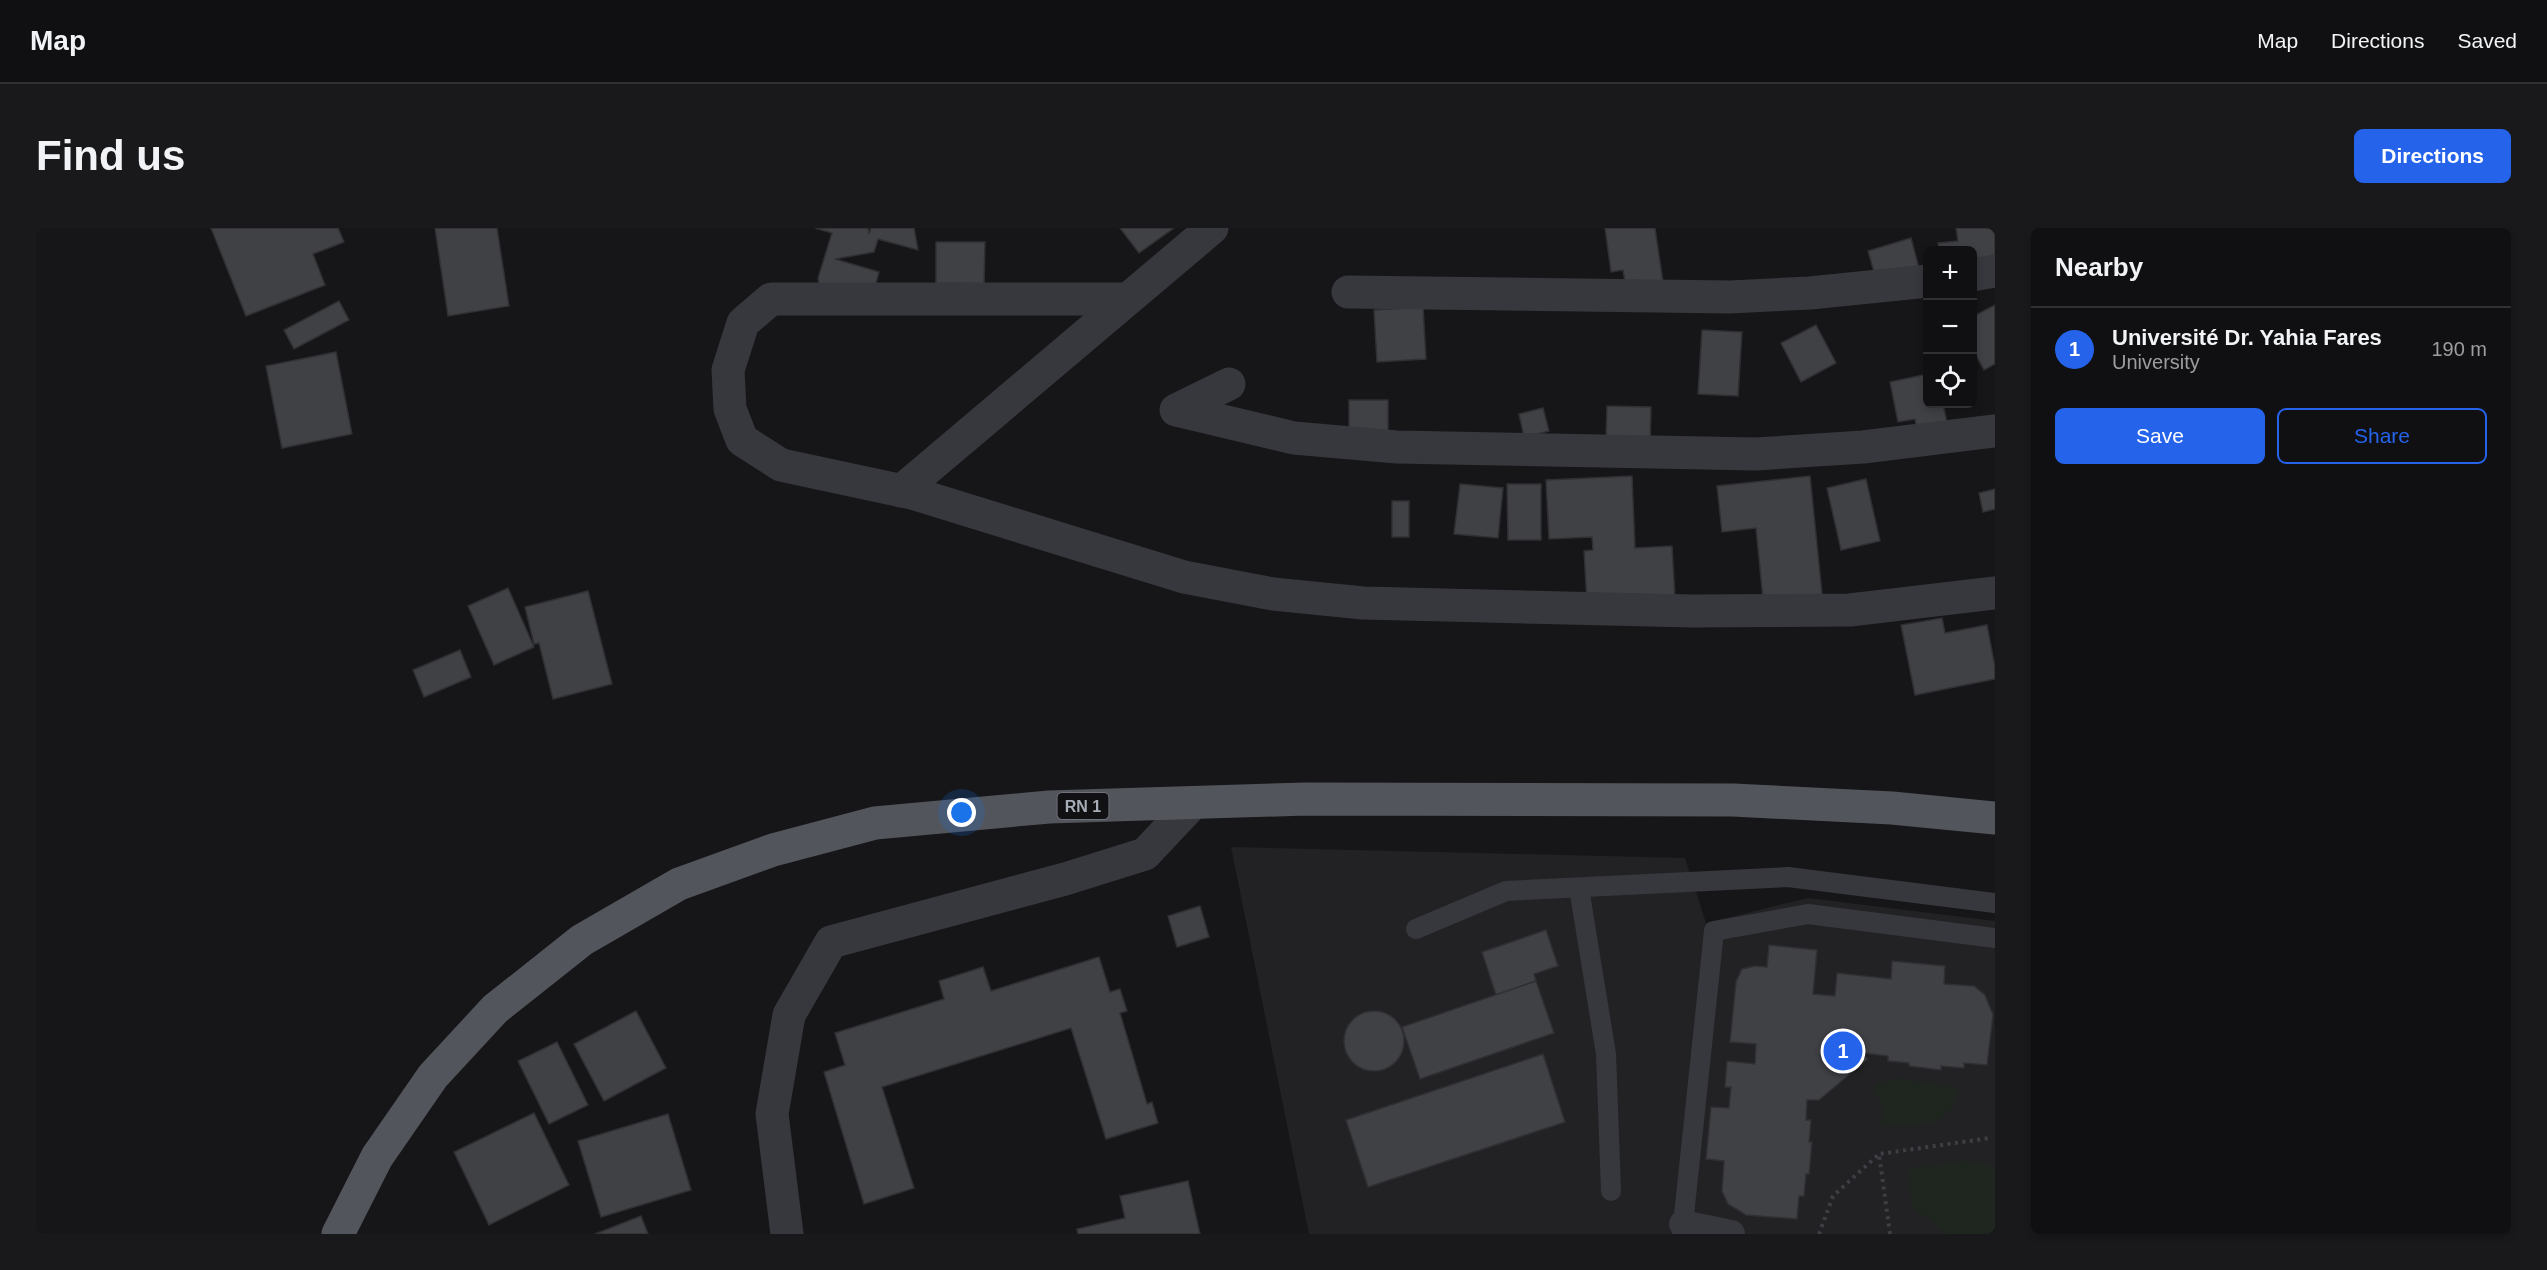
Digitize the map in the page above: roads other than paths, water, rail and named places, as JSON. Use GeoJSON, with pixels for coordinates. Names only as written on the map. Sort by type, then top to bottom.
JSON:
{"type":"FeatureCollection","features":[{"type":"Feature","properties":{"kind":"main road","name":"RN 1"},"geometry":{"type":"LineString","coordinates":[[338,1234],[377,1157],[432,1076],[495,1009],[582,940],[679,884],[773,850],[875,823],[1049,807],[1306,799],[1733,800],[1892,808],[1995,818]]}},
{"type":"Feature","properties":{"kind":"street"},"geometry":{"type":"LineString","coordinates":[[901,491],[1212,228]]}},
{"type":"Feature","properties":{"kind":"street"},"geometry":{"type":"LineString","coordinates":[[1977,274],[1995,271]]}},
{"type":"Feature","properties":{"kind":"street"},"geometry":{"type":"LineString","coordinates":[[1348,292],[1730,297],[1923,282]]}},
{"type":"Feature","properties":{"kind":"street"},"geometry":{"type":"LineString","coordinates":[[1127,299],[771,299],[744,323],[728,370],[730,409],[742,440],[781,465],[901,491],[1184,577],[1273,594],[1363,603],[1680,610],[1850,610],[1995,593]]}},
{"type":"Feature","properties":{"kind":"street"},"geometry":{"type":"LineString","coordinates":[[1229,384],[1176,410],[1294,438],[1397,447],[1756,454],[1863,447],[1995,431]]}},
{"type":"Feature","properties":{"kind":"street"},"geometry":{"type":"LineString","coordinates":[[787,1234],[772,1114],[789,1015],[831,942],[1065,879],[1145,854],[1193,803]]}},
{"type":"Feature","properties":{"kind":"street"},"geometry":{"type":"LineString","coordinates":[[1682,1229],[1731,1234]]}},
{"type":"Feature","properties":{"kind":"lane"},"geometry":{"type":"LineString","coordinates":[[1416,929],[1506,891],[1788,877],[1995,903]]}},
{"type":"Feature","properties":{"kind":"lane"},"geometry":{"type":"LineString","coordinates":[[1579,888],[1606,1054],[1611,1191]]}},
{"type":"Feature","properties":{"kind":"lane"},"geometry":{"type":"LineString","coordinates":[[1682,1229],[1714,931],[1808,914],[1995,938]]}},
{"type":"Feature","properties":{"kind":"place","name":"Université Dr. Yahia Fares"},"geometry":{"type":"Point","coordinates":[1843,1051]}}]}
